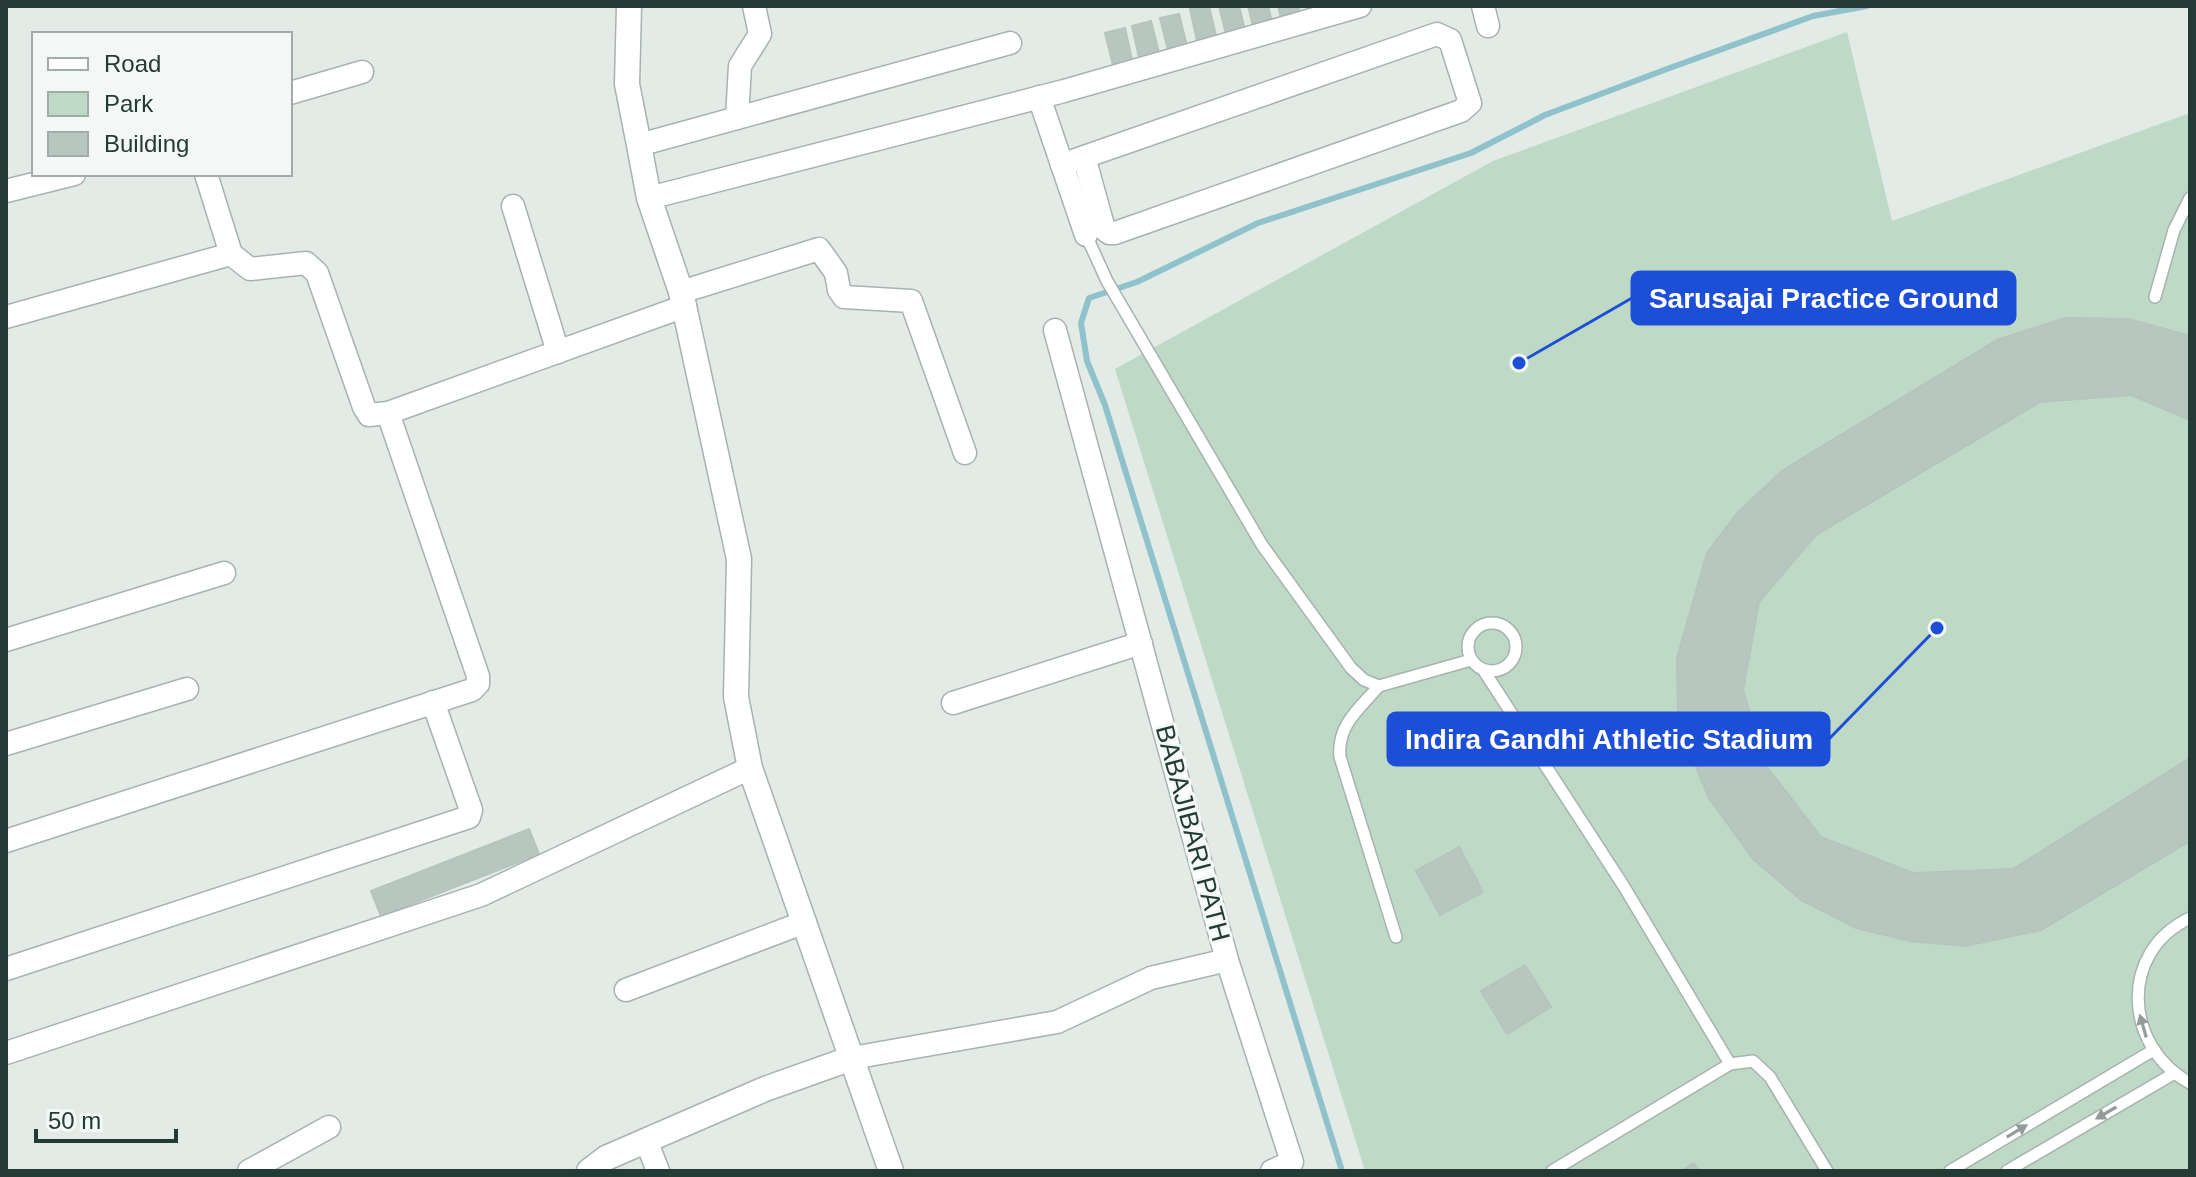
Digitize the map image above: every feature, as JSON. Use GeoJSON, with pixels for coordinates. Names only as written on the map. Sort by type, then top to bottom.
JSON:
{"type":"FeatureCollection","features":[{"type":"Feature","properties":{"kind":"street"},"geometry":{"type":"LineString","coordinates":[[629,6],[627,84],[649,198],[683,299],[739,559],[736,697],[750,768],[891,1171]]}},
{"type":"Feature","properties":{"kind":"street"},"geometry":{"type":"LineString","coordinates":[[737,118],[740,66],[760,34],[754,6]]}},
{"type":"Feature","properties":{"kind":"street"},"geometry":{"type":"LineString","coordinates":[[649,198],[1039,97],[1360,6]]}},
{"type":"Feature","properties":{"kind":"street"},"geometry":{"type":"LineString","coordinates":[[1039,97],[1104,229],[1115,233],[1461,111],[1470,103],[1450,40],[1446,35],[1437,34],[1073,161]]}},
{"type":"Feature","properties":{"kind":"street"},"geometry":{"type":"LineString","coordinates":[[639,145],[1010,43]]}},
{"type":"Feature","properties":{"kind":"street"},"geometry":{"type":"LineString","coordinates":[[292,92],[362,72]]}},
{"type":"Feature","properties":{"kind":"street"},"geometry":{"type":"LineString","coordinates":[[1073,161],[1086,235]]}},
{"type":"Feature","properties":{"kind":"street"},"geometry":{"type":"LineString","coordinates":[[6,191],[66,176]]}},
{"type":"Feature","properties":{"kind":"street"},"geometry":{"type":"LineString","coordinates":[[207,176],[231,254],[250,269],[306,263],[317,273],[369,415],[377,417],[558,352],[683,299],[819,249],[836,273],[839,290],[844,297],[911,301],[965,453]]}},
{"type":"Feature","properties":{"kind":"street"},"geometry":{"type":"LineString","coordinates":[[513,206],[558,352]]}},
{"type":"Feature","properties":{"kind":"street"},"geometry":{"type":"LineString","coordinates":[[6,317],[231,254]]}},
{"type":"Feature","properties":{"kind":"street","name":"BABAJIBARI PATH"},"geometry":{"type":"LineString","coordinates":[[852,1058],[1057,1022],[1151,978],[1227,960],[1055,330]]}},
{"type":"Feature","properties":{"kind":"street"},"geometry":{"type":"LineString","coordinates":[[6,841],[472,690],[478,684],[478,676],[388,413]]}},
{"type":"Feature","properties":{"kind":"street"},"geometry":{"type":"LineString","coordinates":[[6,640],[224,573]]}},
{"type":"Feature","properties":{"kind":"street"},"geometry":{"type":"LineString","coordinates":[[953,703],[1141,643]]}},
{"type":"Feature","properties":{"kind":"street"},"geometry":{"type":"LineString","coordinates":[[6,744],[187,689]]}},
{"type":"Feature","properties":{"kind":"street"},"geometry":{"type":"LineString","coordinates":[[6,969],[469,817],[471,810],[433,702]]}},
{"type":"Feature","properties":{"kind":"street"},"geometry":{"type":"LineString","coordinates":[[6,1053],[481,895],[750,768]]}},
{"type":"Feature","properties":{"kind":"street"},"geometry":{"type":"LineString","coordinates":[[626,990],[805,922]]}},
{"type":"Feature","properties":{"kind":"street"},"geometry":{"type":"LineString","coordinates":[[1227,960],[1287,1168]]}},
{"type":"Feature","properties":{"kind":"street"},"geometry":{"type":"LineString","coordinates":[[589,1171],[606,1158],[646,1140],[765,1089],[852,1058]]}},
{"type":"Feature","properties":{"kind":"street"},"geometry":{"type":"LineString","coordinates":[[249,1171],[329,1127]]}},
{"type":"Feature","properties":{"kind":"street"},"geometry":{"type":"LineString","coordinates":[[646,1140],[658,1171]]}},
{"type":"Feature","properties":{"kind":"lane"},"geometry":{"type":"LineString","coordinates":[[2155,297],[2174,230],[2190,198]]}},
{"type":"Feature","properties":{"kind":"lane"},"geometry":{"type":"LineString","coordinates":[[1086,235],[1107,281],[1262,545],[1351,668],[1364,680],[1379,686]]}},
{"type":"Feature","properties":{"kind":"lane"},"geometry":{"type":"LineString","coordinates":[[1484,671],[1500,671],[1513,661],[1517,645],[1510,630],[1496,623],[1474,630],[1467,645],[1471,660],[1484,671],[1623,885],[1730,1064]]}},
{"type":"Feature","properties":{"kind":"lane"},"geometry":{"type":"LineString","coordinates":[[1396,937],[1340,757],[1338,739],[1344,724],[1379,686],[1471,660]]}},
{"type":"Feature","properties":{"kind":"lane"},"geometry":{"type":"LineString","coordinates":[[2190,918],[2178,923],[2157,943],[2143,968],[2137,996],[2140,1025],[2152,1051],[2173,1074],[2190,1083]]}},
{"type":"Feature","properties":{"kind":"lane"},"geometry":{"type":"LineString","coordinates":[[1950,1171],[2152,1051]]}},
{"type":"Feature","properties":{"kind":"lane"},"geometry":{"type":"LineString","coordinates":[[1552,1171],[1730,1064],[1753,1061],[1770,1077],[1827,1171]]}},
{"type":"Feature","properties":{"kind":"lane"},"geometry":{"type":"LineString","coordinates":[[2007,1171],[2173,1074]]}},
{"type":"Feature","properties":{"kind":"green space"},"geometry":{"type":"Polygon","coordinates":[[[1847,32],[1892,221],[2190,113],[2190,1171],[1365,1171],[1115,369],[1493,161],[1847,32]]]}},
{"type":"Feature","properties":{"kind":"building"},"geometry":{"type":"Polygon","coordinates":[[[1209,6],[1217,40],[1198,45],[1190,9],[1209,6]]]}},
{"type":"Feature","properties":{"kind":"building"},"geometry":{"type":"Polygon","coordinates":[[[1219,6],[1239,6],[1246,34],[1227,38],[1219,6]]]}},
{"type":"Feature","properties":{"kind":"building"},"geometry":{"type":"Polygon","coordinates":[[[1248,6],[1268,6],[1273,25],[1254,30],[1248,6]]]}},
{"type":"Feature","properties":{"kind":"building"},"geometry":{"type":"Polygon","coordinates":[[[1278,6],[1298,6],[1301,17],[1282,22],[1278,6]]]}},
{"type":"Feature","properties":{"kind":"building"},"geometry":{"type":"Polygon","coordinates":[[[1179,14],[1188,50],[1169,54],[1160,18],[1179,14]]]}},
{"type":"Feature","properties":{"kind":"building"},"geometry":{"type":"Polygon","coordinates":[[[1151,21],[1160,57],[1140,62],[1132,26],[1151,21]]]}},
{"type":"Feature","properties":{"kind":"building"},"geometry":{"type":"Polygon","coordinates":[[[1125,28],[1133,64],[1114,69],[1105,33],[1125,28]]]}},
{"type":"Feature","properties":{"kind":"building"},"geometry":{"type":"Polygon","coordinates":[[[2065,318],[2129,319],[2190,336],[2190,420],[2131,395],[2040,402],[1816,535],[1759,602],[1743,690],[1767,767],[1821,837],[1913,873],[2013,869],[2190,758],[2190,841],[2041,930],[1965,946],[1910,941],[1856,928],[1801,900],[1753,859],[1709,798],[1678,724],[1677,658],[1707,553],[1738,512],[1783,470],[1997,340],[2065,318]]]}},
{"type":"Feature","properties":{"kind":"building"},"geometry":{"type":"Polygon","coordinates":[[[529,829],[539,854],[381,916],[371,891],[529,829]]]}},
{"type":"Feature","properties":{"kind":"building"},"geometry":{"type":"Polygon","coordinates":[[[1459,847],[1483,892],[1440,915],[1416,871],[1459,847]]]}},
{"type":"Feature","properties":{"kind":"building"},"geometry":{"type":"Polygon","coordinates":[[[1525,965],[1551,1007],[1507,1034],[1481,991],[1525,965]]]}},
{"type":"Feature","properties":{"kind":"building"},"geometry":{"type":"Polygon","coordinates":[[[1694,1163],[1699,1171],[1681,1171],[1694,1163]]]}},
{"type":"Feature","properties":{"kind":"waterway"},"geometry":{"type":"LineString","coordinates":[[1342,1171],[1105,405],[1087,361],[1081,323],[1089,298],[1137,282],[1258,223],[1471,153],[1545,115],[1667,69],[1813,16],[1867,6]]}},
{"type":"Feature","properties":{"kind":"place","name":"Sarusajai Practice Ground"},"geometry":{"type":"Point","coordinates":[1519,363]}},
{"type":"Feature","properties":{"kind":"place","name":"Indira Gandhi Athletic Stadium"},"geometry":{"type":"Point","coordinates":[1937,628]}}]}
